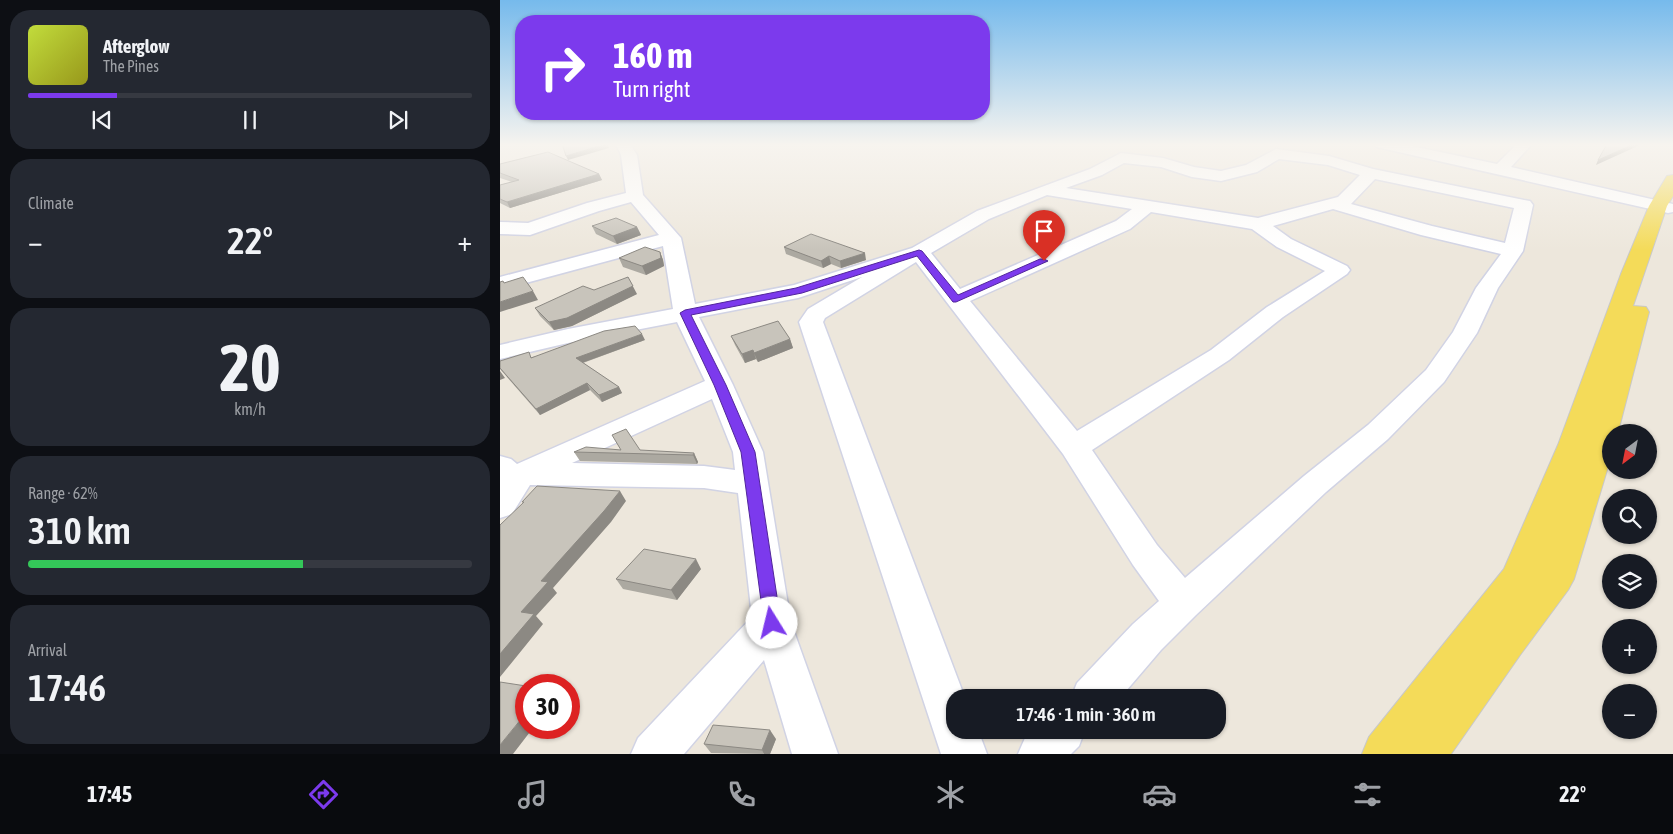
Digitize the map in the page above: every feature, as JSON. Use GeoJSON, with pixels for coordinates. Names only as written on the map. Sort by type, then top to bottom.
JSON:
{"type":"FeatureCollection","features":[{"type":"Feature","properties":{"kind":"main road"},"geometry":{"type":"LineString","coordinates":[[1386,754],[1519,579],[1574,445],[1632,274],[1668,198]]}},
{"type":"Feature","properties":{"kind":"main road"},"geometry":{"type":"LineString","coordinates":[[1424,754],[1505,641],[1555,579],[1596,455],[1649,270],[1651,252],[1668,198]]}},
{"type":"Feature","properties":{"kind":"street"},"geometry":{"type":"LineString","coordinates":[[633,179],[635,196],[671,238],[685,313],[720,385],[748,452],[772,623],[815,754]]}},
{"type":"Feature","properties":{"kind":"street"},"geometry":{"type":"LineString","coordinates":[[946,704],[811,322],[816,314],[983,215],[1076,179]]}},
{"type":"Feature","properties":{"kind":"street"},"geometry":{"type":"LineString","coordinates":[[1045,190],[1258,224],[1344,201],[1365,179]]}},
{"type":"Feature","properties":{"kind":"street"},"geometry":{"type":"LineString","coordinates":[[1100,689],[1147,637],[1315,484],[1378,432],[1435,376],[1465,333],[1487,288],[1513,251],[1524,205],[1401,179]]}},
{"type":"Feature","properties":{"kind":"street"},"geometry":{"type":"LineString","coordinates":[[1555,179],[1668,198]]}},
{"type":"Feature","properties":{"kind":"street"},"geometry":{"type":"LineString","coordinates":[[500,228],[530,229],[593,207],[635,196]]}},
{"type":"Feature","properties":{"kind":"street"},"geometry":{"type":"LineString","coordinates":[[1333,204],[1428,231],[1513,251]]}},
{"type":"Feature","properties":{"kind":"street"},"geometry":{"type":"LineString","coordinates":[[956,300],[1123,225],[1146,207]]}},
{"type":"Feature","properties":{"kind":"street"},"geometry":{"type":"LineString","coordinates":[[1074,447],[1220,355],[1276,312],[1340,270],[1284,243],[1258,224]]}},
{"type":"Feature","properties":{"kind":"street"},"geometry":{"type":"LineString","coordinates":[[500,284],[671,238]]}},
{"type":"Feature","properties":{"kind":"street"},"geometry":{"type":"LineString","coordinates":[[919,252],[1074,447],[1146,555],[1183,604]]}},
{"type":"Feature","properties":{"kind":"street"},"geometry":{"type":"LineString","coordinates":[[500,352],[568,336],[798,291],[919,252]]}},
{"type":"Feature","properties":{"kind":"street"},"geometry":{"type":"LineString","coordinates":[[509,481],[720,385]]}},
{"type":"Feature","properties":{"kind":"street"},"geometry":{"type":"LineString","coordinates":[[509,481],[704,477],[753,484]]}},
{"type":"Feature","properties":{"kind":"street"},"geometry":{"type":"LineString","coordinates":[[654,754],[772,623]]}},
{"type":"Feature","properties":{"kind":"street"},"geometry":{"type":"LineString","coordinates":[[959,739],[964,754]]}},
{"type":"Feature","properties":{"kind":"street"},"geometry":{"type":"LineString","coordinates":[[1041,754],[1055,739]]}},
{"type":"Feature","properties":{"kind":"building"},"geometry":{"type":"Polygon","coordinates":[[[517,179],[582,179],[507,202],[500,199],[500,185],[519,180],[517,179]]]}},
{"type":"Feature","properties":{"kind":"building"},"geometry":{"type":"Polygon","coordinates":[[[616,218],[637,227],[613,236],[592,226],[616,218]]]}},
{"type":"Feature","properties":{"kind":"building"},"geometry":{"type":"Polygon","coordinates":[[[811,234],[865,253],[840,261],[829,256],[821,261],[784,247],[811,234]]]}},
{"type":"Feature","properties":{"kind":"building"},"geometry":{"type":"Polygon","coordinates":[[[645,247],[660,252],[661,258],[642,266],[619,258],[645,247]]]}},
{"type":"Feature","properties":{"kind":"building"},"geometry":{"type":"Polygon","coordinates":[[[523,277],[533,291],[500,302],[500,282],[503,281],[504,283],[523,277]]]}},
{"type":"Feature","properties":{"kind":"building"},"geometry":{"type":"Polygon","coordinates":[[[628,277],[633,286],[567,318],[549,322],[535,308],[583,286],[594,290],[628,277]]]}},
{"type":"Feature","properties":{"kind":"building"},"geometry":{"type":"Polygon","coordinates":[[[778,321],[790,339],[754,353],[753,350],[742,354],[731,336],[778,321]]]}},
{"type":"Feature","properties":{"kind":"building"},"geometry":{"type":"Polygon","coordinates":[[[635,326],[642,334],[576,358],[619,387],[599,395],[587,383],[536,409],[500,368],[500,361],[529,352],[531,358],[604,331],[635,326]]]}},
{"type":"Feature","properties":{"kind":"building"},"geometry":{"type":"Polygon","coordinates":[[[626,429],[640,450],[694,453],[693,455],[574,452],[586,447],[621,450],[612,435],[626,429]]]}},
{"type":"Feature","properties":{"kind":"building"},"geometry":{"type":"Polygon","coordinates":[[[537,486],[620,491],[541,581],[548,582],[521,612],[534,614],[500,654],[500,525],[524,502],[522,502],[537,486]]]}},
{"type":"Feature","properties":{"kind":"building"},"geometry":{"type":"Polygon","coordinates":[[[644,549],[696,559],[671,590],[616,579],[644,549]]]}},
{"type":"Feature","properties":{"kind":"building"},"geometry":{"type":"Polygon","coordinates":[[[500,682],[515,684],[515,727],[500,745],[500,682]]]}},
{"type":"Feature","properties":{"kind":"building"},"geometry":{"type":"Polygon","coordinates":[[[713,725],[770,730],[762,750],[704,744],[713,725]]]}},
{"type":"Feature","properties":{"kind":"route"},"geometry":{"type":"LineString","coordinates":[[772,623],[748,452],[720,385],[685,313],[798,291],[919,252],[956,300],[1044,261]]}}]}
